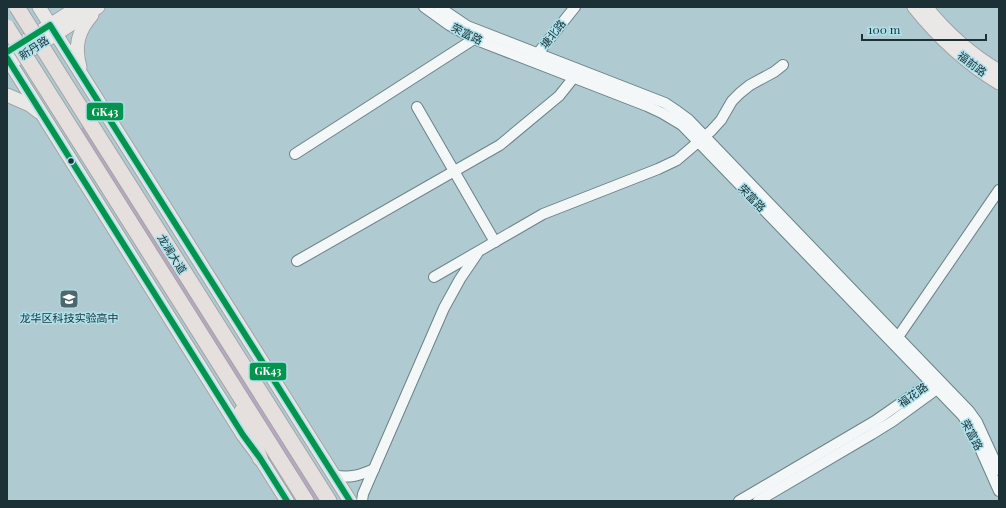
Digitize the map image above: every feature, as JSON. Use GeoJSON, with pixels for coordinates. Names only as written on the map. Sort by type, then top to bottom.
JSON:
{"type":"FeatureCollection","features":[{"type":"Feature","properties":{"kind":"highway","name":"龙澜大道"},"geometry":{"type":"LineString","coordinates":[[17,7],[329,501]]}},
{"type":"Feature","properties":{"kind":"highway","name":"龙澜大道"},"geometry":{"type":"LineString","coordinates":[[7,27],[306,501]]}},
{"type":"Feature","properties":{"kind":"highway"},"geometry":{"type":"LineString","coordinates":[[230,381],[260,458]]}},
{"type":"Feature","properties":{"kind":"main road"},"geometry":{"type":"LineString","coordinates":[[39,7],[350,501]]}},
{"type":"Feature","properties":{"kind":"main road","name":"新丹路"},"geometry":{"type":"LineString","coordinates":[[53,30],[78,7]]}},
{"type":"Feature","properties":{"kind":"main road"},"geometry":{"type":"LineString","coordinates":[[85,80],[77,54],[76,45],[78,36],[88,20],[99,7]]}},
{"type":"Feature","properties":{"kind":"main road","name":"新丹路"},"geometry":{"type":"LineString","coordinates":[[8,60],[53,30],[99,7]]}},
{"type":"Feature","properties":{"kind":"main road","name":"福前路"},"geometry":{"type":"LineString","coordinates":[[914,7],[947,43],[975,67],[999,83]]}},
{"type":"Feature","properties":{"kind":"main road","name":"福前路"},"geometry":{"type":"LineString","coordinates":[[926,7],[958,40],[981,59],[999,71]]}},
{"type":"Feature","properties":{"kind":"main road"},"geometry":{"type":"LineString","coordinates":[[8,60],[286,501]]}},
{"type":"Feature","properties":{"kind":"main road"},"geometry":{"type":"LineString","coordinates":[[7,95],[30,105],[49,124]]}},
{"type":"Feature","properties":{"kind":"street","name":"荣富路"},"geometry":{"type":"LineString","coordinates":[[424,7],[449,26],[474,39],[535,58],[665,103],[688,119],[702,140],[936,384],[969,411],[977,422],[999,470]]}},
{"type":"Feature","properties":{"kind":"street","name":"荣富路"},"geometry":{"type":"LineString","coordinates":[[439,7],[467,26],[573,77],[662,113],[682,125],[702,140],[898,337],[963,416],[970,427],[999,492]]}},
{"type":"Feature","properties":{"kind":"street","name":"塘北路"},"geometry":{"type":"LineString","coordinates":[[535,58],[575,7]]}},
{"type":"Feature","properties":{"kind":"street"},"geometry":{"type":"LineString","coordinates":[[295,154],[474,39]]}},
{"type":"Feature","properties":{"kind":"street"},"geometry":{"type":"LineString","coordinates":[[434,277],[543,214],[668,165],[677,160],[702,140],[715,127],[732,101],[740,93],[783,65]]}},
{"type":"Feature","properties":{"kind":"street"},"geometry":{"type":"LineString","coordinates":[[297,261],[508,139],[559,96],[571,82],[573,77]]}},
{"type":"Feature","properties":{"kind":"street"},"geometry":{"type":"LineString","coordinates":[[417,106],[495,242]]}},
{"type":"Feature","properties":{"kind":"street"},"geometry":{"type":"LineString","coordinates":[[898,337],[999,190]]}},
{"type":"Feature","properties":{"kind":"street"},"geometry":{"type":"LineString","coordinates":[[362,501],[374,469],[444,308],[460,279],[479,251]]}},
{"type":"Feature","properties":{"kind":"street","name":"福花路"},"geometry":{"type":"LineString","coordinates":[[739,501],[936,384]]}},
{"type":"Feature","properties":{"kind":"street","name":"福花路"},"geometry":{"type":"LineString","coordinates":[[758,501],[877,431],[936,384]]}},
{"type":"Feature","properties":{"kind":"street"},"geometry":{"type":"LineString","coordinates":[[334,475],[342,477],[359,476],[374,469]]}},
{"type":"Feature","properties":{"kind":"shaded area"},"geometry":{"type":"Polygon","coordinates":[[[84,127],[320,501],[315,501],[80,129],[84,127]]]}},
{"type":"Feature","properties":{"kind":"transit line","name":"GK43"},"geometry":{"type":"LineString","coordinates":[[7,52],[50,25],[350,501]]}},
{"type":"Feature","properties":{"kind":"transit line","name":"GK43"},"geometry":{"type":"LineString","coordinates":[[7,58],[243,435],[260,458],[287,501]]}},
{"type":"Feature","properties":{"kind":"place","name":"龙华区科技实验高中"},"geometry":{"type":"Point","coordinates":[69,299]}}]}
